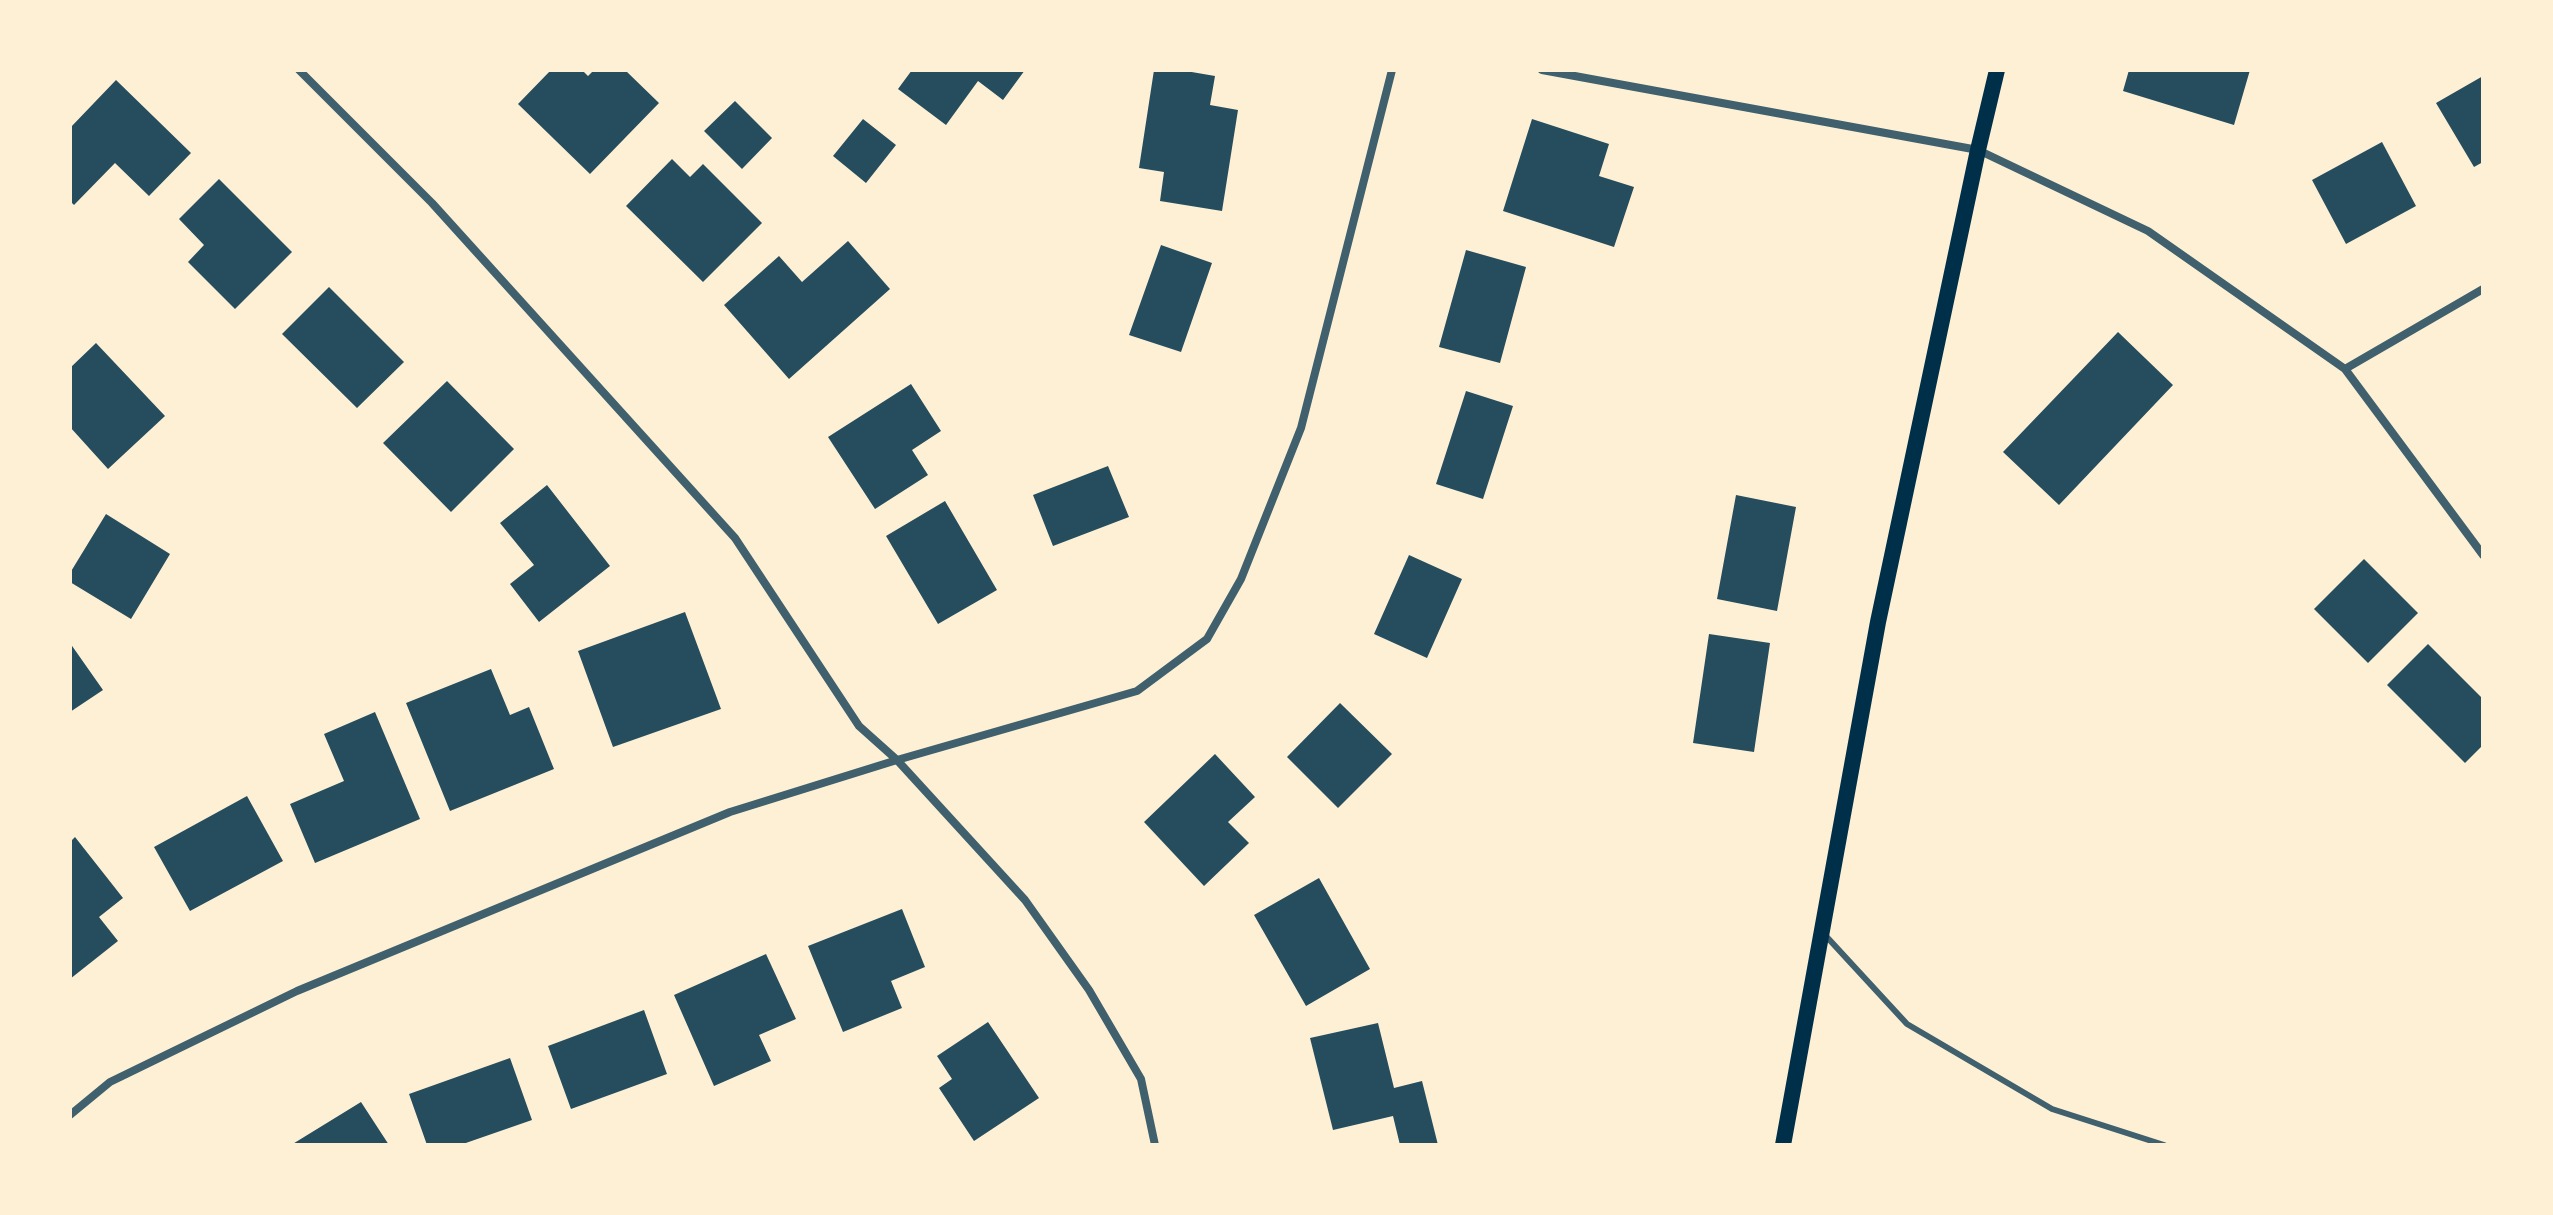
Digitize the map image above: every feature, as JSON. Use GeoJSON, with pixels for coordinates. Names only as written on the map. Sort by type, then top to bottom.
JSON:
{"type":"FeatureCollection","features":[{"type":"Feature","properties":{"kind":"main road"},"geometry":{"type":"LineString","coordinates":[[1783,1145],[1878,622],[1997,70]]}},
{"type":"Feature","properties":{"kind":"street"},"geometry":{"type":"LineString","coordinates":[[299,70],[432,203],[735,538],[859,726],[897,760],[1025,900],[1089,990],[1141,1079],[1155,1145]]}},
{"type":"Feature","properties":{"kind":"street"},"geometry":{"type":"LineString","coordinates":[[70,1115],[110,1082],[297,991],[730,812],[1137,691],[1207,639],[1241,579],[1301,428],[1392,70]]}},
{"type":"Feature","properties":{"kind":"street"},"geometry":{"type":"LineString","coordinates":[[1542,70],[1978,150],[2148,231],[2345,369],[2483,555]]}},
{"type":"Feature","properties":{"kind":"street"},"geometry":{"type":"LineString","coordinates":[[2345,369],[2483,289]]}},
{"type":"Feature","properties":{"kind":"lane"},"geometry":{"type":"LineString","coordinates":[[1823,933],[1907,1024],[2052,1109],[2164,1145]]}},
{"type":"Feature","properties":{"kind":"building"},"geometry":{"type":"Polygon","coordinates":[[[551,70],[582,70],[588,76],[594,70],[625,70],[659,103],[590,174],[518,104],[551,70]]]}},
{"type":"Feature","properties":{"kind":"building"},"geometry":{"type":"Polygon","coordinates":[[[912,70],[1025,70],[1003,100],[978,81],[946,125],[898,89],[912,70]]]}},
{"type":"Feature","properties":{"kind":"building"},"geometry":{"type":"Polygon","coordinates":[[[1154,70],[1180,70],[1215,76],[1210,105],[1238,110],[1222,211],[1160,201],[1164,172],[1139,168],[1154,70]]]}},
{"type":"Feature","properties":{"kind":"building"},"geometry":{"type":"Polygon","coordinates":[[[2129,70],[2250,70],[2234,125],[2123,91],[2129,70]]]}},
{"type":"Feature","properties":{"kind":"building"},"geometry":{"type":"Polygon","coordinates":[[[2483,76],[2483,162],[2474,167],[2436,103],[2483,76]]]}},
{"type":"Feature","properties":{"kind":"building"},"geometry":{"type":"Polygon","coordinates":[[[116,80],[191,153],[149,196],[115,163],[74,205],[70,201],[70,128],[116,80]]]}},
{"type":"Feature","properties":{"kind":"building"},"geometry":{"type":"Polygon","coordinates":[[[735,101],[772,138],[742,169],[704,131],[735,101]]]}},
{"type":"Feature","properties":{"kind":"building"},"geometry":{"type":"Polygon","coordinates":[[[863,119],[896,145],[866,183],[833,156],[863,119]]]}},
{"type":"Feature","properties":{"kind":"building"},"geometry":{"type":"Polygon","coordinates":[[[1532,119],[1609,144],[1599,176],[1634,187],[1614,247],[1503,211],[1532,119]]]}},
{"type":"Feature","properties":{"kind":"building"},"geometry":{"type":"Polygon","coordinates":[[[2382,142],[2416,206],[2346,244],[2312,180],[2382,142]]]}},
{"type":"Feature","properties":{"kind":"building"},"geometry":{"type":"Polygon","coordinates":[[[672,159],[690,177],[703,164],[762,223],[703,282],[626,206],[672,159]]]}},
{"type":"Feature","properties":{"kind":"building"},"geometry":{"type":"Polygon","coordinates":[[[219,179],[292,252],[235,309],[188,262],[204,245],[179,219],[219,179]]]}},
{"type":"Feature","properties":{"kind":"building"},"geometry":{"type":"Polygon","coordinates":[[[848,241],[890,289],[789,379],[724,305],[779,256],[802,282],[848,241]]]}},
{"type":"Feature","properties":{"kind":"building"},"geometry":{"type":"Polygon","coordinates":[[[1161,245],[1212,263],[1181,352],[1129,335],[1161,245]]]}},
{"type":"Feature","properties":{"kind":"building"},"geometry":{"type":"Polygon","coordinates":[[[1466,250],[1526,267],[1500,363],[1439,347],[1466,250]]]}},
{"type":"Feature","properties":{"kind":"building"},"geometry":{"type":"Polygon","coordinates":[[[329,287],[404,362],[357,408],[282,334],[329,287]]]}},
{"type":"Feature","properties":{"kind":"building"},"geometry":{"type":"Polygon","coordinates":[[[2118,332],[2173,385],[2059,505],[2003,452],[2118,332]]]}},
{"type":"Feature","properties":{"kind":"building"},"geometry":{"type":"Polygon","coordinates":[[[96,343],[165,416],[108,469],[70,427],[70,368],[96,343]]]}},
{"type":"Feature","properties":{"kind":"building"},"geometry":{"type":"Polygon","coordinates":[[[447,381],[514,449],[451,512],[383,443],[447,381]]]}},
{"type":"Feature","properties":{"kind":"building"},"geometry":{"type":"Polygon","coordinates":[[[911,384],[941,431],[912,450],[928,475],[875,509],[828,437],[911,384]]]}},
{"type":"Feature","properties":{"kind":"building"},"geometry":{"type":"Polygon","coordinates":[[[1466,391],[1513,406],[1483,499],[1436,484],[1466,391]]]}},
{"type":"Feature","properties":{"kind":"building"},"geometry":{"type":"Polygon","coordinates":[[[1108,466],[1129,517],[1053,546],[1033,495],[1108,466]]]}},
{"type":"Feature","properties":{"kind":"building"},"geometry":{"type":"Polygon","coordinates":[[[547,485],[610,566],[539,622],[510,584],[534,565],[500,523],[547,485]]]}},
{"type":"Feature","properties":{"kind":"building"},"geometry":{"type":"Polygon","coordinates":[[[1736,495],[1796,507],[1777,611],[1717,599],[1736,495]]]}},
{"type":"Feature","properties":{"kind":"building"},"geometry":{"type":"Polygon","coordinates":[[[945,501],[997,590],[938,624],[886,536],[945,501]]]}},
{"type":"Feature","properties":{"kind":"building"},"geometry":{"type":"Polygon","coordinates":[[[106,514],[170,554],[131,619],[70,582],[70,573],[106,514]]]}},
{"type":"Feature","properties":{"kind":"building"},"geometry":{"type":"Polygon","coordinates":[[[1409,555],[1462,579],[1427,658],[1374,634],[1409,555]]]}},
{"type":"Feature","properties":{"kind":"building"},"geometry":{"type":"Polygon","coordinates":[[[2364,559],[2418,613],[2368,663],[2314,609],[2364,559]]]}},
{"type":"Feature","properties":{"kind":"building"},"geometry":{"type":"Polygon","coordinates":[[[685,612],[721,709],[613,747],[578,651],[685,612]]]}},
{"type":"Feature","properties":{"kind":"building"},"geometry":{"type":"Polygon","coordinates":[[[1709,634],[1770,643],[1754,752],[1693,743],[1709,634]]]}},
{"type":"Feature","properties":{"kind":"building"},"geometry":{"type":"Polygon","coordinates":[[[70,643],[103,690],[70,712],[70,643]]]}},
{"type":"Feature","properties":{"kind":"building"},"geometry":{"type":"Polygon","coordinates":[[[2428,644],[2483,699],[2483,745],[2465,763],[2387,685],[2428,644]]]}},
{"type":"Feature","properties":{"kind":"building"},"geometry":{"type":"Polygon","coordinates":[[[491,669],[510,715],[529,707],[554,769],[450,811],[406,703],[491,669]]]}},
{"type":"Feature","properties":{"kind":"building"},"geometry":{"type":"Polygon","coordinates":[[[1340,703],[1392,754],[1338,808],[1287,757],[1340,703]]]}},
{"type":"Feature","properties":{"kind":"building"},"geometry":{"type":"Polygon","coordinates":[[[375,712],[420,819],[315,863],[290,804],[344,781],[324,734],[375,712]]]}},
{"type":"Feature","properties":{"kind":"building"},"geometry":{"type":"Polygon","coordinates":[[[1215,754],[1255,797],[1228,822],[1249,843],[1204,886],[1144,822],[1215,754]]]}},
{"type":"Feature","properties":{"kind":"building"},"geometry":{"type":"Polygon","coordinates":[[[247,796],[283,861],[190,911],[154,847],[247,796]]]}},
{"type":"Feature","properties":{"kind":"building"},"geometry":{"type":"Polygon","coordinates":[[[75,837],[123,898],[99,917],[118,941],[70,979],[70,842],[75,837]]]}},
{"type":"Feature","properties":{"kind":"building"},"geometry":{"type":"Polygon","coordinates":[[[1319,878],[1370,969],[1306,1006],[1254,915],[1319,878]]]}},
{"type":"Feature","properties":{"kind":"building"},"geometry":{"type":"Polygon","coordinates":[[[902,909],[925,967],[891,981],[902,1008],[843,1032],[808,946],[902,909]]]}},
{"type":"Feature","properties":{"kind":"building"},"geometry":{"type":"Polygon","coordinates":[[[766,954],[796,1019],[759,1035],[771,1061],[714,1086],[674,995],[766,954]]]}},
{"type":"Feature","properties":{"kind":"building"},"geometry":{"type":"Polygon","coordinates":[[[644,1010],[667,1074],[571,1109],[548,1046],[644,1010]]]}},
{"type":"Feature","properties":{"kind":"building"},"geometry":{"type":"Polygon","coordinates":[[[988,1022],[1039,1098],[974,1141],[939,1088],[952,1079],[937,1056],[988,1022]]]}},
{"type":"Feature","properties":{"kind":"building"},"geometry":{"type":"Polygon","coordinates":[[[1378,1023],[1394,1088],[1422,1081],[1438,1145],[1400,1145],[1393,1116],[1333,1130],[1310,1038],[1378,1023]]]}},
{"type":"Feature","properties":{"kind":"building"},"geometry":{"type":"Polygon","coordinates":[[[510,1058],[532,1120],[460,1145],[427,1145],[409,1094],[510,1058]]]}},
{"type":"Feature","properties":{"kind":"building"},"geometry":{"type":"Polygon","coordinates":[[[361,1102],[389,1145],[291,1145],[361,1102]]]}}]}
